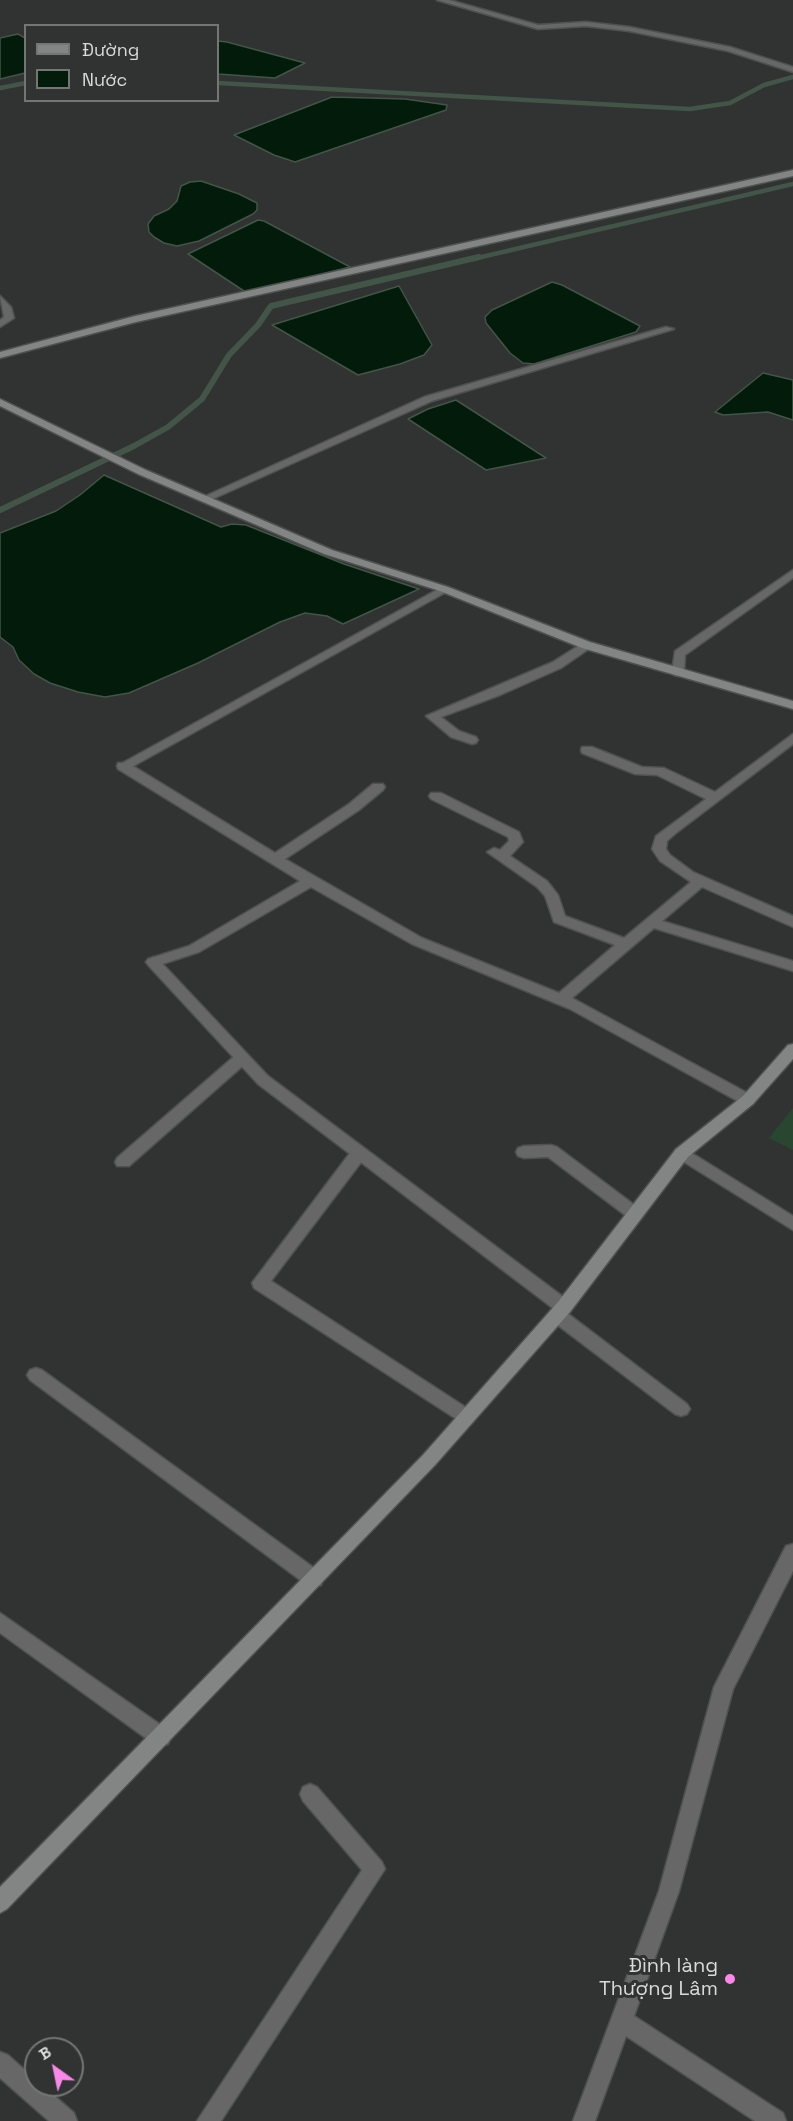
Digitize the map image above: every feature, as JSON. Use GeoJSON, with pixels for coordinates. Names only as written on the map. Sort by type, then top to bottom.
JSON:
{"type":"FeatureCollection","features":[{"type":"Feature","properties":{"kind":"street"},"geometry":{"type":"LineString","coordinates":[[441,0],[538,27],[586,24],[630,29],[730,49],[793,70]]}},
{"type":"Feature","properties":{"kind":"street"},"geometry":{"type":"LineString","coordinates":[[0,354],[135,319],[793,173]]}},
{"type":"Feature","properties":{"kind":"street"},"geometry":{"type":"LineString","coordinates":[[0,299],[6,307],[9,318],[0,324]]}},
{"type":"Feature","properties":{"kind":"street"},"geometry":{"type":"LineString","coordinates":[[204,499],[428,399],[669,329]]}},
{"type":"Feature","properties":{"kind":"street"},"geometry":{"type":"LineString","coordinates":[[0,402],[120,462],[328,552],[444,589],[586,645],[793,705]]}},
{"type":"Feature","properties":{"kind":"street"},"geometry":{"type":"LineString","coordinates":[[678,672],[679,654],[793,573]]}},
{"type":"Feature","properties":{"kind":"street"},"geometry":{"type":"LineString","coordinates":[[444,589],[123,766],[310,881],[417,941],[561,999],[748,1100]]}},
{"type":"Feature","properties":{"kind":"street"},"geometry":{"type":"LineString","coordinates":[[472,740],[455,734],[432,716],[496,692],[557,665],[586,645]]}},
{"type":"Feature","properties":{"kind":"street"},"geometry":{"type":"LineString","coordinates":[[793,738],[661,838],[659,849],[665,858],[688,875],[793,922]]}},
{"type":"Feature","properties":{"kind":"street"},"geometry":{"type":"LineString","coordinates":[[587,750],[640,771],[659,771],[716,798]]}},
{"type":"Feature","properties":{"kind":"street"},"geometry":{"type":"LineString","coordinates":[[275,860],[354,807],[378,787]]}},
{"type":"Feature","properties":{"kind":"street"},"geometry":{"type":"LineString","coordinates":[[436,796],[514,835],[516,842],[498,854],[542,884],[551,895],[559,919],[626,944]]}},
{"type":"Feature","properties":{"kind":"street"},"geometry":{"type":"LineString","coordinates":[[310,881],[194,949],[153,962],[262,1080],[561,1311],[681,1409]]}},
{"type":"Feature","properties":{"kind":"street"},"geometry":{"type":"LineString","coordinates":[[561,999],[700,881]]}},
{"type":"Feature","properties":{"kind":"street"},"geometry":{"type":"LineString","coordinates":[[651,922],[793,966]]}},
{"type":"Feature","properties":{"kind":"street"},"geometry":{"type":"LineString","coordinates":[[0,1902],[429,1460],[561,1311],[682,1153],[748,1100],[793,1049]]}},
{"type":"Feature","properties":{"kind":"street"},"geometry":{"type":"LineString","coordinates":[[123,1162],[242,1058]]}},
{"type":"Feature","properties":{"kind":"street"},"geometry":{"type":"LineString","coordinates":[[524,1152],[550,1151],[635,1214]]}},
{"type":"Feature","properties":{"kind":"street"},"geometry":{"type":"LineString","coordinates":[[359,1153],[260,1283],[467,1417]]}},
{"type":"Feature","properties":{"kind":"street"},"geometry":{"type":"LineString","coordinates":[[682,1153],[793,1224]]}},
{"type":"Feature","properties":{"kind":"street"},"geometry":{"type":"LineString","coordinates":[[36,1375],[314,1579]]}},
{"type":"Feature","properties":{"kind":"street"},"geometry":{"type":"LineString","coordinates":[[584,2121],[669,1891],[724,1687],[793,1552]]}},
{"type":"Feature","properties":{"kind":"street"},"geometry":{"type":"LineString","coordinates":[[0,1622],[161,1737]]}},
{"type":"Feature","properties":{"kind":"street"},"geometry":{"type":"LineString","coordinates":[[208,2121],[375,1869],[310,1794]]}},
{"type":"Feature","properties":{"kind":"street"},"geometry":{"type":"LineString","coordinates":[[621,2020],[776,2121]]}},
{"type":"Feature","properties":{"kind":"street"},"geometry":{"type":"LineString","coordinates":[[0,2063],[66,2121]]}},
{"type":"Feature","properties":{"kind":"shaded area"},"geometry":{"type":"Polygon","coordinates":[[[793,1108],[793,1150],[769,1138],[793,1108]]]}},
{"type":"Feature","properties":{"kind":"water"},"geometry":{"type":"Polygon","coordinates":[[[18,34],[24,37],[24,73],[0,79],[0,38],[18,34]]]}},
{"type":"Feature","properties":{"kind":"water"},"geometry":{"type":"Polygon","coordinates":[[[219,41],[305,63],[275,78],[219,74],[219,41]]]}},
{"type":"Feature","properties":{"kind":"water"},"geometry":{"type":"Polygon","coordinates":[[[332,97],[405,99],[447,105],[446,110],[295,162],[274,155],[234,135],[332,97]]]}},
{"type":"Feature","properties":{"kind":"water"},"geometry":{"type":"Polygon","coordinates":[[[201,181],[257,203],[257,210],[199,241],[177,246],[164,243],[154,237],[149,232],[148,224],[154,216],[169,209],[177,201],[181,186],[201,181]]]}},
{"type":"Feature","properties":{"kind":"water"},"geometry":{"type":"Polygon","coordinates":[[[258,220],[264,221],[350,267],[247,293],[188,254],[258,220]]]}},
{"type":"Feature","properties":{"kind":"water"},"geometry":{"type":"Polygon","coordinates":[[[552,282],[640,326],[636,332],[534,364],[523,363],[510,353],[486,323],[485,317],[492,310],[552,282]]]}},
{"type":"Feature","properties":{"kind":"water"},"geometry":{"type":"Polygon","coordinates":[[[399,286],[432,345],[424,355],[400,364],[358,375],[272,325],[399,286]]]}},
{"type":"Feature","properties":{"kind":"water"},"geometry":{"type":"Polygon","coordinates":[[[763,373],[793,380],[793,420],[768,412],[723,415],[715,412],[763,373]]]}},
{"type":"Feature","properties":{"kind":"water"},"geometry":{"type":"Polygon","coordinates":[[[456,400],[546,458],[486,470],[408,419],[428,409],[456,400]]]}},
{"type":"Feature","properties":{"kind":"water"},"geometry":{"type":"Polygon","coordinates":[[[104,475],[221,527],[232,524],[246,525],[344,564],[419,589],[343,624],[327,616],[305,613],[280,622],[198,663],[129,693],[105,697],[78,692],[50,683],[34,674],[19,660],[13,647],[0,637],[0,533],[56,511],[104,475]]]}},
{"type":"Feature","properties":{"kind":"waterway"},"geometry":{"type":"LineString","coordinates":[[219,83],[690,109],[730,103],[764,85],[793,77]]}},
{"type":"Feature","properties":{"kind":"waterway"},"geometry":{"type":"LineString","coordinates":[[0,88],[24,83]]}},
{"type":"Feature","properties":{"kind":"waterway"},"geometry":{"type":"LineString","coordinates":[[473,259],[793,184]]}},
{"type":"Feature","properties":{"kind":"waterway"},"geometry":{"type":"LineString","coordinates":[[0,510],[134,446],[168,427],[202,399],[229,355],[258,325],[271,306],[479,257]]}},
{"type":"Feature","properties":{"kind":"place","name":"Đình làng Thượng Lâm"},"geometry":{"type":"Point","coordinates":[730,1979]}}]}
